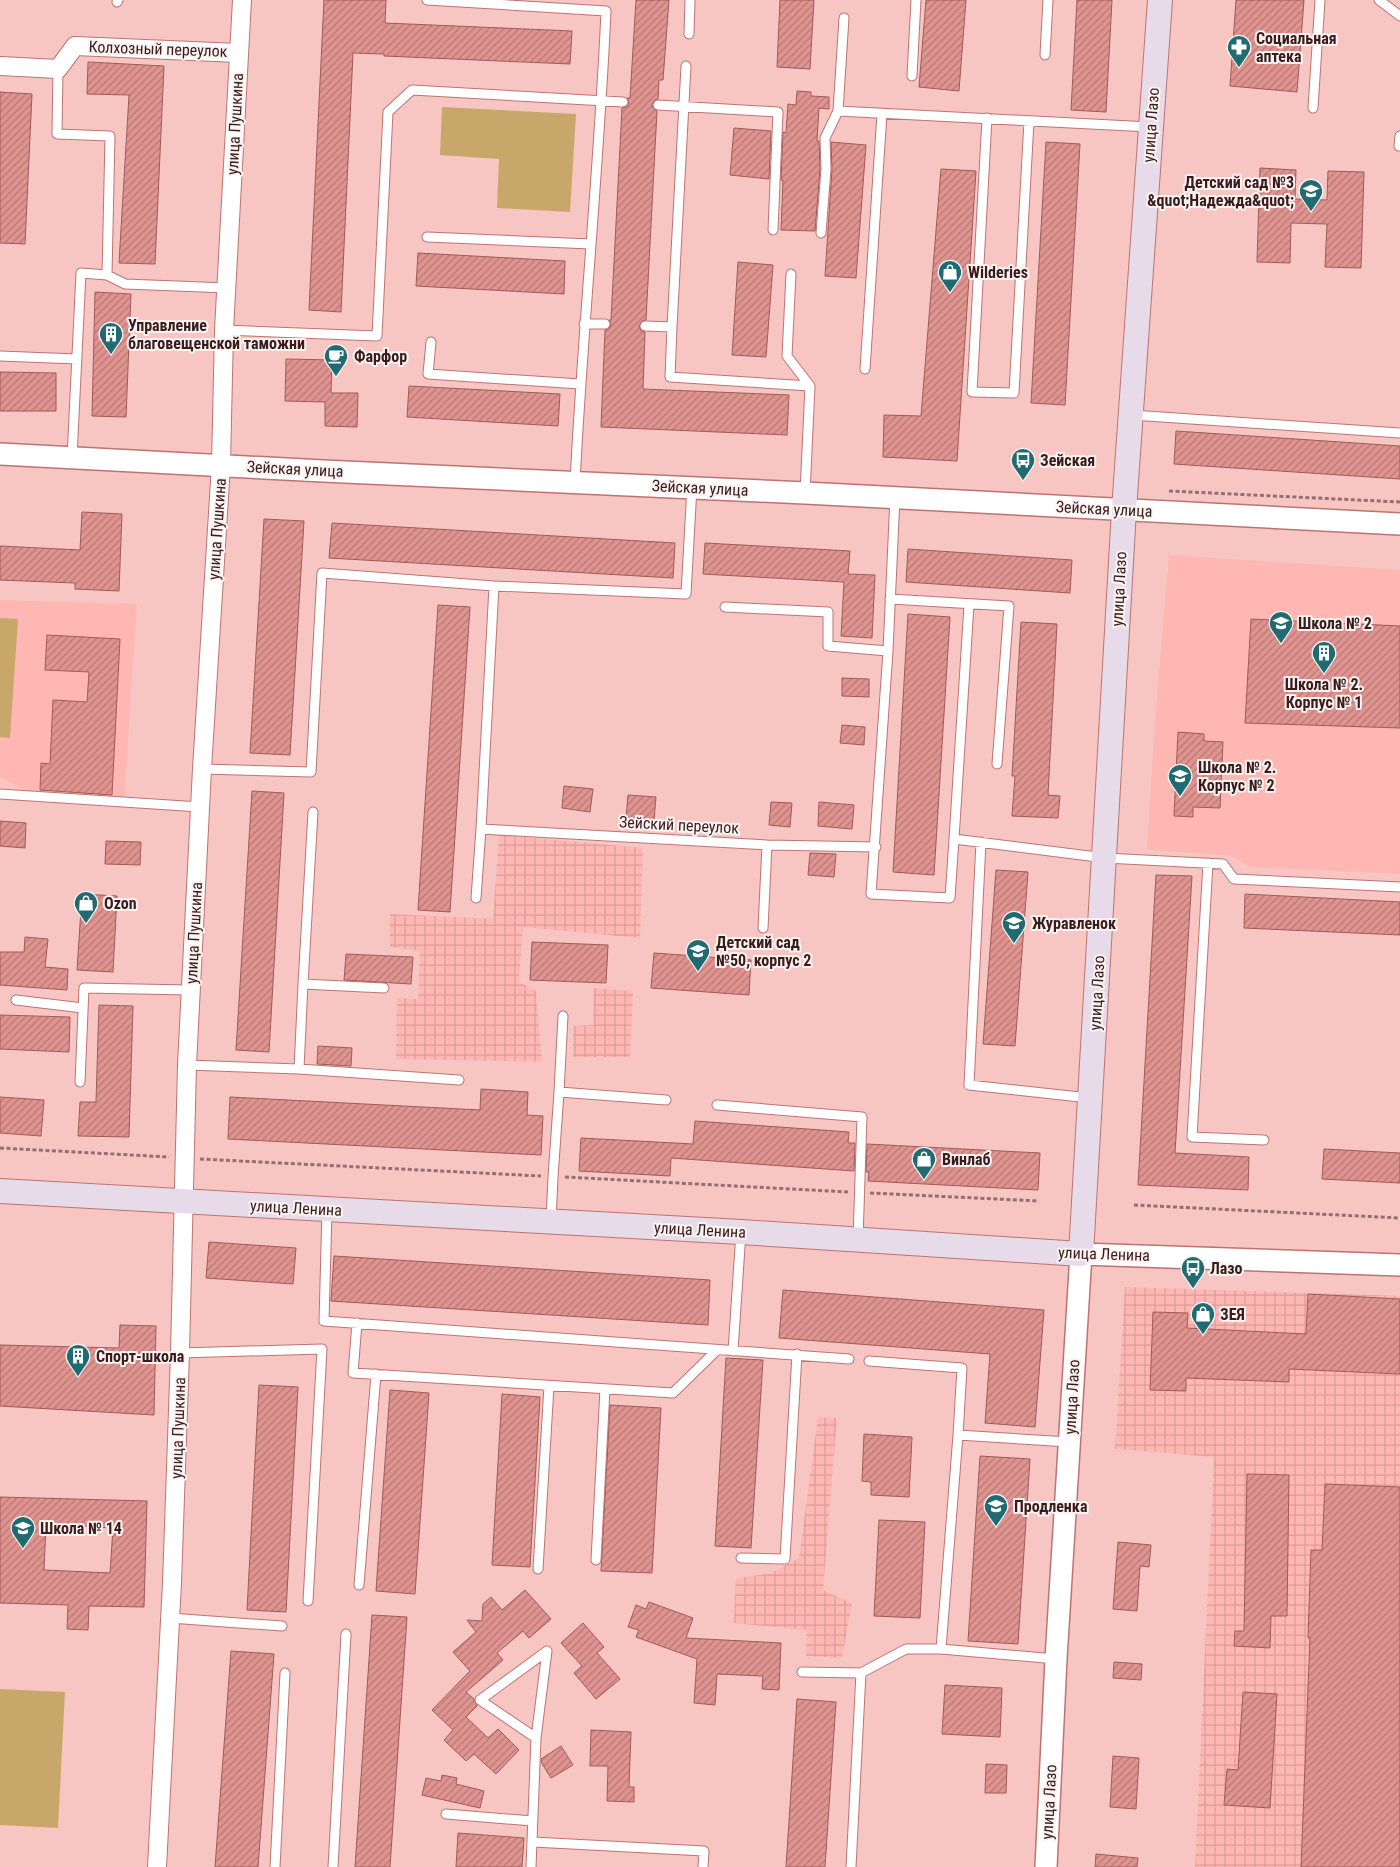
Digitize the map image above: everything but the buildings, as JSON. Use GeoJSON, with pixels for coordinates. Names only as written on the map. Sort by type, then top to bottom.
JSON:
{"type":"FeatureCollection","features":[{"type":"Feature","properties":{"kind":"main road","name":"улица Лазо"},"geometry":{"type":"LineString","coordinates":[[1081,1254],[1124,510],[1160,0]]}},
{"type":"Feature","properties":{"kind":"main road","name":"улица Ленина"},"geometry":{"type":"LineString","coordinates":[[0,1191],[740,1232],[1081,1254]]}},
{"type":"Feature","properties":{"kind":"street","name":"улица Пушкина"},"geometry":{"type":"LineString","coordinates":[[157,1867],[170,1618],[180,1353],[187,1065],[202,769],[221,465],[224,330],[242,0]]}},
{"type":"Feature","properties":{"kind":"street","name":"Колхозный переулок"},"geometry":{"type":"LineString","coordinates":[[58,69],[75,46],[239,53]]}},
{"type":"Feature","properties":{"kind":"street"},"geometry":{"type":"LineString","coordinates":[[0,66],[58,69]]}},
{"type":"Feature","properties":{"kind":"street","name":"Зейская улица"},"geometry":{"type":"LineString","coordinates":[[0,454],[323,471],[805,492],[1400,524]]}},
{"type":"Feature","properties":{"kind":"street","name":"улица Ленина"},"geometry":{"type":"LineString","coordinates":[[1081,1254],[1400,1265]]}},
{"type":"Feature","properties":{"kind":"street","name":"улица Лазо"},"geometry":{"type":"LineString","coordinates":[[1046,1867],[1056,1659],[1081,1254]]}},
{"type":"Feature","properties":{"kind":"lane"},"geometry":{"type":"LineString","coordinates":[[427,0],[429,2],[606,11],[575,482]]}},
{"type":"Feature","properties":{"kind":"lane"},"geometry":{"type":"LineString","coordinates":[[689,34],[690,0]]}},
{"type":"Feature","properties":{"kind":"lane"},"geometry":{"type":"LineString","coordinates":[[912,76],[916,0]]}},
{"type":"Feature","properties":{"kind":"lane"},"geometry":{"type":"LineString","coordinates":[[1045,55],[1048,0]]}},
{"type":"Feature","properties":{"kind":"lane"},"geometry":{"type":"LineString","coordinates":[[1313,108],[1320,0]]}},
{"type":"Feature","properties":{"kind":"lane"},"geometry":{"type":"LineString","coordinates":[[1379,0],[1400,16]]}},
{"type":"Feature","properties":{"kind":"lane"},"geometry":{"type":"LineString","coordinates":[[821,233],[826,169],[825,138],[838,111],[844,18]]}},
{"type":"Feature","properties":{"kind":"lane"},"geometry":{"type":"LineString","coordinates":[[686,66],[670,377],[810,386]]}},
{"type":"Feature","properties":{"kind":"lane"},"geometry":{"type":"LineString","coordinates":[[58,69],[56,134],[110,136],[107,275]]}},
{"type":"Feature","properties":{"kind":"lane"},"geometry":{"type":"LineString","coordinates":[[224,330],[377,336],[388,112],[412,90],[622,102]]}},
{"type":"Feature","properties":{"kind":"lane"},"geometry":{"type":"LineString","coordinates":[[658,104],[778,112],[772,230]]}},
{"type":"Feature","properties":{"kind":"lane"},"geometry":{"type":"LineString","coordinates":[[838,111],[1151,128]]}},
{"type":"Feature","properties":{"kind":"lane"},"geometry":{"type":"LineString","coordinates":[[865,369],[882,114]]}},
{"type":"Feature","properties":{"kind":"lane"},"geometry":{"type":"LineString","coordinates":[[987,118],[972,392],[1014,393],[1029,121]]}},
{"type":"Feature","properties":{"kind":"lane"},"geometry":{"type":"LineString","coordinates":[[1399,146],[1400,136]]}},
{"type":"Feature","properties":{"kind":"lane"},"geometry":{"type":"LineString","coordinates":[[427,237],[591,244]]}},
{"type":"Feature","properties":{"kind":"lane"},"geometry":{"type":"LineString","coordinates":[[72,457],[81,273],[107,275],[125,284],[227,288]]}},
{"type":"Feature","properties":{"kind":"lane"},"geometry":{"type":"LineString","coordinates":[[791,274],[787,356],[810,386],[805,492]]}},
{"type":"Feature","properties":{"kind":"lane"},"geometry":{"type":"LineString","coordinates":[[584,324],[605,324]]}},
{"type":"Feature","properties":{"kind":"lane"},"geometry":{"type":"LineString","coordinates":[[645,326],[672,328]]}},
{"type":"Feature","properties":{"kind":"lane"},"geometry":{"type":"LineString","coordinates":[[430,342],[428,374],[580,384]]}},
{"type":"Feature","properties":{"kind":"lane"},"geometry":{"type":"LineString","coordinates":[[0,356],[77,359]]}},
{"type":"Feature","properties":{"kind":"lane"},"geometry":{"type":"LineString","coordinates":[[1132,415],[1400,433]]}},
{"type":"Feature","properties":{"kind":"lane"},"geometry":{"type":"LineString","coordinates":[[202,769],[311,772],[322,572],[494,586],[686,594],[692,487]]}},
{"type":"Feature","properties":{"kind":"lane"},"geometry":{"type":"LineString","coordinates":[[894,497],[888,651],[876,847],[871,894],[950,898],[969,605]]}},
{"type":"Feature","properties":{"kind":"lane"},"geometry":{"type":"LineString","coordinates":[[476,898],[494,586]]}},
{"type":"Feature","properties":{"kind":"lane"},"geometry":{"type":"LineString","coordinates":[[890,599],[1008,606],[997,764]]}},
{"type":"Feature","properties":{"kind":"lane"},"geometry":{"type":"LineString","coordinates":[[725,607],[828,612],[828,646],[888,651]]}},
{"type":"Feature","properties":{"kind":"lane"},"geometry":{"type":"LineString","coordinates":[[0,794],[200,808]]}},
{"type":"Feature","properties":{"kind":"lane"},"geometry":{"type":"LineString","coordinates":[[299,1069],[313,812]]}},
{"type":"Feature","properties":{"kind":"lane","name":"Зейский переулок"},"geometry":{"type":"LineString","coordinates":[[481,829],[767,845],[876,847]]}},
{"type":"Feature","properties":{"kind":"lane"},"geometry":{"type":"LineString","coordinates":[[954,839],[1105,858],[1223,864],[1234,879],[1400,887]]}},
{"type":"Feature","properties":{"kind":"lane"},"geometry":{"type":"LineString","coordinates":[[981,842],[969,1086],[1090,1098]]}},
{"type":"Feature","properties":{"kind":"lane"},"geometry":{"type":"LineString","coordinates":[[763,928],[767,845]]}},
{"type":"Feature","properties":{"kind":"lane"},"geometry":{"type":"LineString","coordinates":[[1208,863],[1192,1137],[1264,1140]]}},
{"type":"Feature","properties":{"kind":"lane"},"geometry":{"type":"LineString","coordinates":[[303,984],[384,988]]}},
{"type":"Feature","properties":{"kind":"lane"},"geometry":{"type":"LineString","coordinates":[[80,1082],[84,988],[191,990]]}},
{"type":"Feature","properties":{"kind":"lane"},"geometry":{"type":"LineString","coordinates":[[16,1000],[83,1008]]}},
{"type":"Feature","properties":{"kind":"lane"},"geometry":{"type":"LineString","coordinates":[[551,1222],[563,1016]]}},
{"type":"Feature","properties":{"kind":"lane"},"geometry":{"type":"LineString","coordinates":[[187,1065],[299,1069],[459,1080]]}},
{"type":"Feature","properties":{"kind":"lane"},"geometry":{"type":"LineString","coordinates":[[559,1092],[666,1100]]}},
{"type":"Feature","properties":{"kind":"lane"},"geometry":{"type":"LineString","coordinates":[[717,1105],[862,1117],[858,1192],[858,1239]]}},
{"type":"Feature","properties":{"kind":"lane"},"geometry":{"type":"LineString","coordinates":[[327,1210],[324,1320],[849,1359]]}},
{"type":"Feature","properties":{"kind":"lane"},"geometry":{"type":"LineString","coordinates":[[733,1351],[740,1232]]}},
{"type":"Feature","properties":{"kind":"lane"},"geometry":{"type":"LineString","coordinates":[[357,1323],[354,1373],[673,1393],[717,1350]]}},
{"type":"Feature","properties":{"kind":"lane"},"geometry":{"type":"LineString","coordinates":[[180,1353],[322,1349],[308,1601]]}},
{"type":"Feature","properties":{"kind":"lane"},"geometry":{"type":"LineString","coordinates":[[740,1558],[784,1560],[797,1354]]}},
{"type":"Feature","properties":{"kind":"lane"},"geometry":{"type":"LineString","coordinates":[[869,1361],[962,1368],[941,1649]]}},
{"type":"Feature","properties":{"kind":"lane"},"geometry":{"type":"LineString","coordinates":[[359,1585],[376,1374]]}},
{"type":"Feature","properties":{"kind":"lane"},"geometry":{"type":"LineString","coordinates":[[538,1569],[549,1386]]}},
{"type":"Feature","properties":{"kind":"lane"},"geometry":{"type":"LineString","coordinates":[[596,1560],[605,1389]]}},
{"type":"Feature","properties":{"kind":"lane"},"geometry":{"type":"LineString","coordinates":[[958,1435],[1069,1442]]}},
{"type":"Feature","properties":{"kind":"lane"},"geometry":{"type":"LineString","coordinates":[[170,1618],[282,1626]]}},
{"type":"Feature","properties":{"kind":"lane"},"geometry":{"type":"LineString","coordinates":[[333,1867],[346,1634]]}},
{"type":"Feature","properties":{"kind":"lane"},"geometry":{"type":"LineString","coordinates":[[802,1672],[861,1673],[906,1649],[941,1649],[1056,1659]]}},
{"type":"Feature","properties":{"kind":"lane"},"geometry":{"type":"LineString","coordinates":[[531,1867],[536,1738],[547,1651],[480,1700],[536,1738]]}},
{"type":"Feature","properties":{"kind":"lane"},"geometry":{"type":"LineString","coordinates":[[275,1867],[286,1673]]}},
{"type":"Feature","properties":{"kind":"lane"},"geometry":{"type":"LineString","coordinates":[[852,1867],[861,1673]]}},
{"type":"Feature","properties":{"kind":"lane"},"geometry":{"type":"LineString","coordinates":[[446,1814],[533,1821]]}},
{"type":"Feature","properties":{"kind":"lane"},"geometry":{"type":"LineString","coordinates":[[532,1842],[704,1851],[703,1867]]}},
{"type":"Feature","properties":{"kind":"path"},"geometry":{"type":"LineString","coordinates":[[1170,491],[1400,502]]}},
{"type":"Feature","properties":{"kind":"path"},"geometry":{"type":"LineString","coordinates":[[0,1148],[1039,1201]]}},
{"type":"Feature","properties":{"kind":"path"},"geometry":{"type":"LineString","coordinates":[[1134,1206],[1400,1218]]}},
{"type":"Feature","properties":{"kind":"shaded area"},"geometry":{"type":"Polygon","coordinates":[[[442,107],[576,114],[570,212],[497,208],[499,159],[440,155],[442,107]]]}},
{"type":"Feature","properties":{"kind":"shaded area","name":"Школа № 2"},"geometry":{"type":"Polygon","coordinates":[[[1169,555],[1400,570],[1400,874],[1250,867],[1229,855],[1147,850],[1155,718],[1169,555]]]}},
{"type":"Feature","properties":{"kind":"shaded area"},"geometry":{"type":"Polygon","coordinates":[[[0,600],[137,604],[124,803],[32,794],[0,777],[0,600]]]}},
{"type":"Feature","properties":{"kind":"shaded area"},"geometry":{"type":"Polygon","coordinates":[[[0,618],[18,619],[10,738],[0,737],[0,618]]]}},
{"type":"Feature","properties":{"kind":"shaded area"},"geometry":{"type":"Polygon","coordinates":[[[499,835],[643,848],[640,938],[523,927],[519,982],[536,991],[542,1062],[396,1059],[397,998],[418,999],[420,951],[390,947],[390,914],[493,919],[499,835]]]}},
{"type":"Feature","properties":{"kind":"shaded area"},"geometry":{"type":"Polygon","coordinates":[[[594,988],[633,991],[630,1057],[573,1057],[573,1026],[593,1025],[594,988]]]}},
{"type":"Feature","properties":{"kind":"shaded area"},"geometry":{"type":"Polygon","coordinates":[[[1125,1287],[1400,1296],[1400,1867],[1195,1867],[1214,1457],[1115,1449],[1125,1287]]]}},
{"type":"Feature","properties":{"kind":"shaded area"},"geometry":{"type":"Polygon","coordinates":[[[818,1417],[837,1418],[823,1590],[852,1603],[842,1658],[806,1656],[807,1630],[734,1623],[736,1578],[769,1574],[799,1558],[818,1417]]]}},
{"type":"Feature","properties":{"kind":"shaded area"},"geometry":{"type":"Polygon","coordinates":[[[0,1689],[65,1692],[58,1828],[0,1825],[0,1689]]]}},
{"type":"Feature","properties":{"kind":"place","name":"Социальная аптека"},"geometry":{"type":"Point","coordinates":[1239,68]}},
{"type":"Feature","properties":{"kind":"place","name":"Детский сад №3 &quot;Надежда&quot;"},"geometry":{"type":"Point","coordinates":[1311,212]}},
{"type":"Feature","properties":{"kind":"place","name":"Wilderies"},"geometry":{"type":"Point","coordinates":[950,293]}},
{"type":"Feature","properties":{"kind":"place","name":"Управление благовещенской таможни"},"geometry":{"type":"Point","coordinates":[111,355]}},
{"type":"Feature","properties":{"kind":"place","name":"Фарфор"},"geometry":{"type":"Point","coordinates":[336,377]}},
{"type":"Feature","properties":{"kind":"place","name":"Зейская"},"geometry":{"type":"Point","coordinates":[1023,481]}},
{"type":"Feature","properties":{"kind":"place","name":"Школа № 2"},"geometry":{"type":"Point","coordinates":[1281,644]}},
{"type":"Feature","properties":{"kind":"place","name":"Школа № 2. Корпус № 1"},"geometry":{"type":"Point","coordinates":[1324,674]}},
{"type":"Feature","properties":{"kind":"place","name":"Школа № 2. Корпус № 2"},"geometry":{"type":"Point","coordinates":[1180,797]}},
{"type":"Feature","properties":{"kind":"place","name":"Ozon"},"geometry":{"type":"Point","coordinates":[86,924]}},
{"type":"Feature","properties":{"kind":"place","name":"Журавленок"},"geometry":{"type":"Point","coordinates":[1014,944]}},
{"type":"Feature","properties":{"kind":"place","name":"Детский сад №50, корпус 2"},"geometry":{"type":"Point","coordinates":[698,972]}},
{"type":"Feature","properties":{"kind":"place","name":"Винлаб"},"geometry":{"type":"Point","coordinates":[924,1180]}},
{"type":"Feature","properties":{"kind":"place","name":"Лазо"},"geometry":{"type":"Point","coordinates":[1193,1289]}},
{"type":"Feature","properties":{"kind":"place","name":"ЗЕЯ"},"geometry":{"type":"Point","coordinates":[1203,1335]}},
{"type":"Feature","properties":{"kind":"place","name":"Спорт-школа"},"geometry":{"type":"Point","coordinates":[78,1377]}},
{"type":"Feature","properties":{"kind":"place","name":"Продленка"},"geometry":{"type":"Point","coordinates":[996,1527]}},
{"type":"Feature","properties":{"kind":"place","name":"Школа № 14"},"geometry":{"type":"Point","coordinates":[23,1549]}}]}
